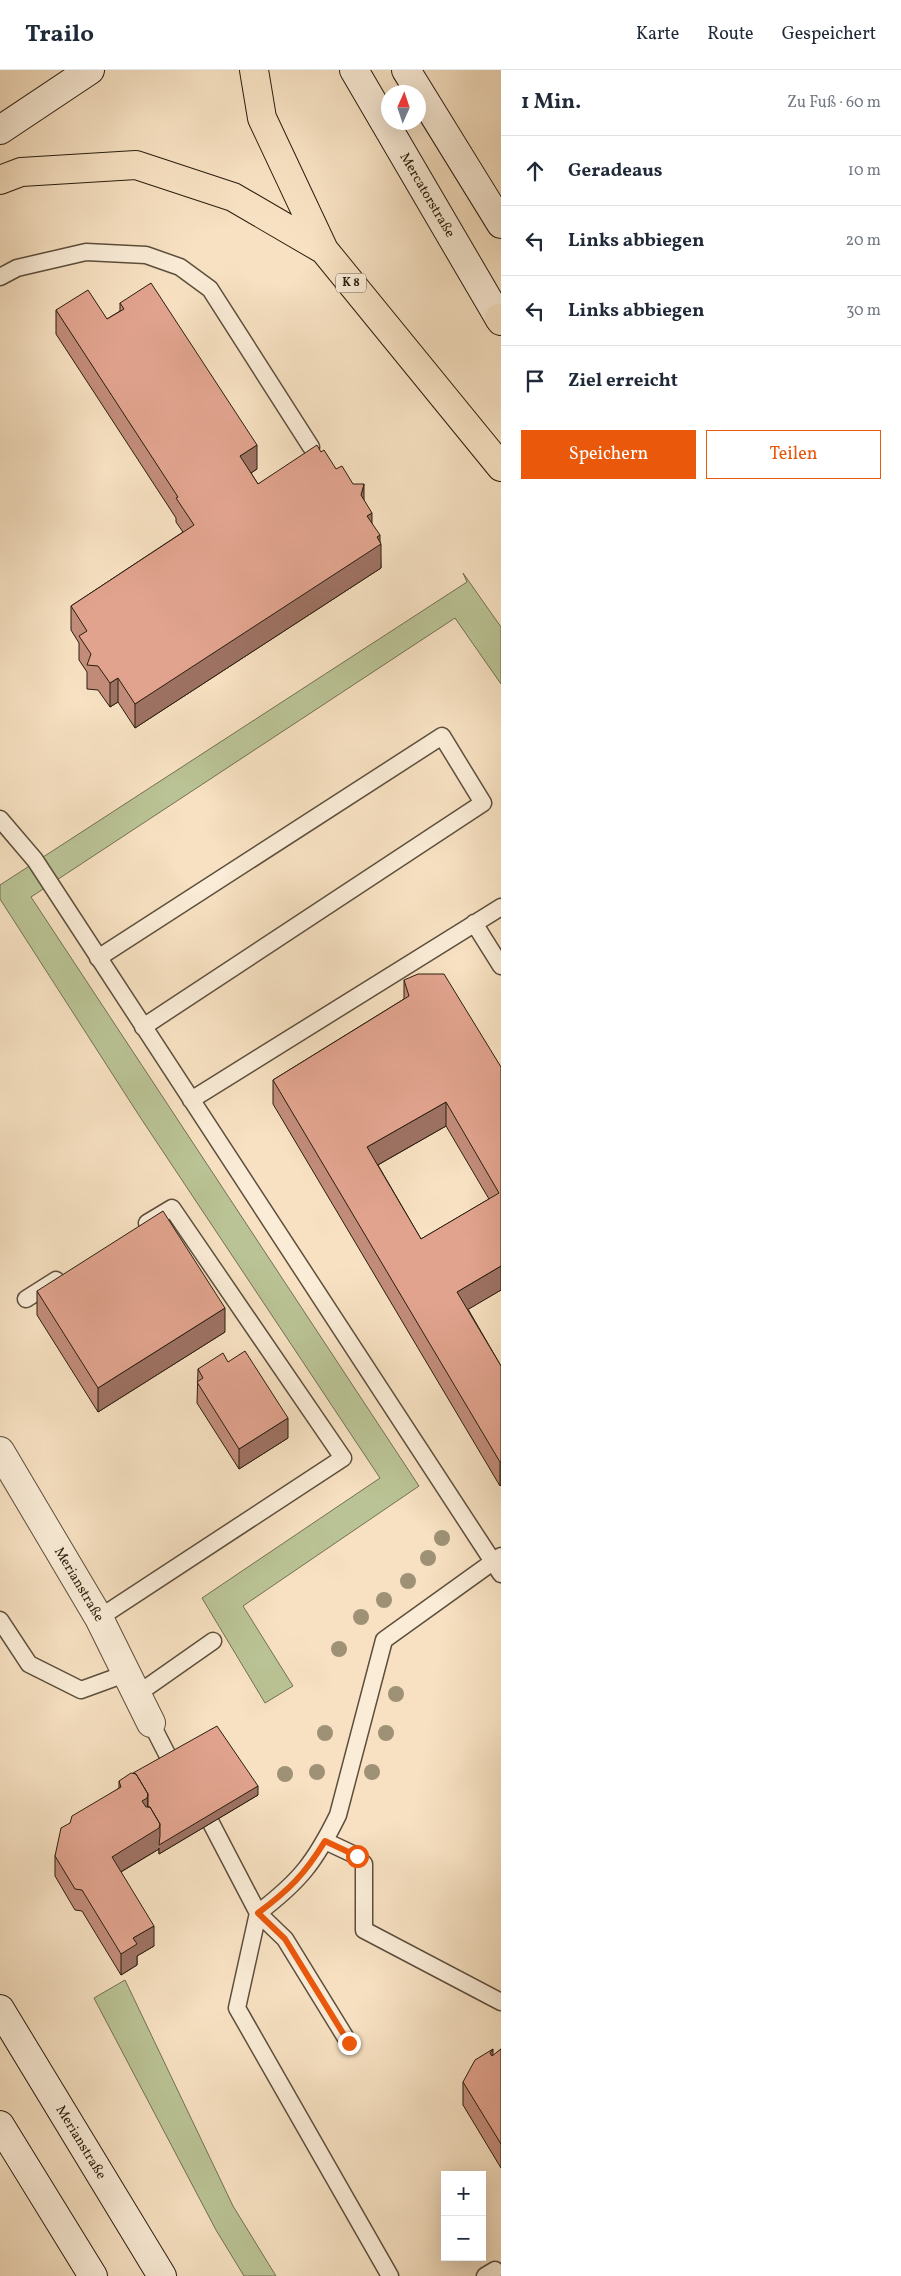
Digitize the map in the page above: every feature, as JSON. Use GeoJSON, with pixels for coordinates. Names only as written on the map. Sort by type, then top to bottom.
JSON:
{"type":"FeatureCollection","features":[{"type":"Feature","properties":{"kind":"highway","name":"K 8"},"geometry":{"type":"LineString","coordinates":[[254,70],[262,118],[324,250],[501,467]]}},
{"type":"Feature","properties":{"kind":"highway","name":"K 8"},"geometry":{"type":"LineString","coordinates":[[0,180],[21,172],[136,165],[232,197],[324,250]]}},
{"type":"Feature","properties":{"kind":"street"},"geometry":{"type":"LineString","coordinates":[[0,130],[90,70]]}},
{"type":"Feature","properties":{"kind":"street","name":"Mercatorstraße"},"geometry":{"type":"LineString","coordinates":[[354,70],[500,320]]}},
{"type":"Feature","properties":{"kind":"street"},"geometry":{"type":"LineString","coordinates":[[406,70],[501,224]]}},
{"type":"Feature","properties":{"kind":"street","name":"Merianstraße"},"geometry":{"type":"LineString","coordinates":[[0,1451],[99,1618],[151,1723]]}},
{"type":"Feature","properties":{"kind":"street","name":"Merianstraße"},"geometry":{"type":"LineString","coordinates":[[0,2009],[162,2276]]}},
{"type":"Feature","properties":{"kind":"street"},"geometry":{"type":"LineString","coordinates":[[0,2125],[92,2276]]}},
{"type":"Feature","properties":{"kind":"lane"},"geometry":{"type":"LineString","coordinates":[[0,277],[16,268],[86,252],[146,255],[180,268],[210,289],[311,447]]}},
{"type":"Feature","properties":{"kind":"lane"},"geometry":{"type":"LineString","coordinates":[[98,958],[442,736],[483,803],[143,1027]]}},
{"type":"Feature","properties":{"kind":"lane"},"geometry":{"type":"LineString","coordinates":[[0,819],[35,860],[190,1100],[498,1564],[384,1640],[338,1815],[309,1867],[288,1891],[258,1913],[237,2008],[390,2276]]}},
{"type":"Feature","properties":{"kind":"lane"},"geometry":{"type":"LineString","coordinates":[[190,1100],[501,907]]}},
{"type":"Feature","properties":{"kind":"lane"},"geometry":{"type":"LineString","coordinates":[[474,923],[501,966]]}},
{"type":"Feature","properties":{"kind":"lane"},"geometry":{"type":"LineString","coordinates":[[99,1618],[343,1458],[172,1208],[131,1233]]}},
{"type":"Feature","properties":{"kind":"lane"},"geometry":{"type":"LineString","coordinates":[[26,1299],[66,1273]]}},
{"type":"Feature","properties":{"kind":"lane"},"geometry":{"type":"LineString","coordinates":[[0,1620],[29,1664],[81,1690],[131,1684],[213,1641]]}},
{"type":"Feature","properties":{"kind":"lane"},"geometry":{"type":"LineString","coordinates":[[151,1723],[170,1760]]}},
{"type":"Feature","properties":{"kind":"lane"},"geometry":{"type":"LineString","coordinates":[[211,1823],[258,1913],[285,1939],[349,2043]]}},
{"type":"Feature","properties":{"kind":"lane"},"geometry":{"type":"LineString","coordinates":[[325,1841],[357,1856],[364,1864],[364,1930],[501,2002]]}},
{"type":"Feature","properties":{"kind":"green space"},"geometry":{"type":"Polygon","coordinates":[[[463,573],[501,627],[501,684],[455,618],[31,897],[419,1486],[243,1606],[293,1686],[265,1703],[202,1598],[380,1478],[140,1117],[0,899],[0,885],[467,582],[463,573]]]}},
{"type":"Feature","properties":{"kind":"green space"},"geometry":{"type":"Polygon","coordinates":[[[125,1980],[233,2206],[276,2276],[244,2276],[216,2230],[96,2002],[94,1998],[125,1980]]]}},
{"type":"Feature","properties":{"kind":"building"},"geometry":{"type":"Polygon","coordinates":[[[151,283],[257,445],[240,456],[258,484],[317,445],[321,452],[324,450],[336,469],[342,466],[353,484],[364,484],[361,495],[372,513],[367,516],[380,535],[377,537],[381,544],[135,704],[118,678],[110,683],[98,666],[87,665],[91,654],[79,636],[87,631],[71,606],[194,525],[176,498],[178,497],[56,310],[88,290],[107,319],[124,309],[120,303],[151,283]]]}},
{"type":"Feature","properties":{"kind":"building"},"geometry":{"type":"Polygon","coordinates":[[[418,974],[444,974],[501,1067],[501,1266],[457,1292],[501,1366],[500,1462],[273,1080],[409,996],[404,980],[418,974]],[[446,1102],[367,1147],[421,1239],[499,1193],[446,1102]]]}},
{"type":"Feature","properties":{"kind":"building"},"geometry":{"type":"Polygon","coordinates":[[[163,1211],[225,1308],[98,1388],[37,1291],[163,1211]]]}},
{"type":"Feature","properties":{"kind":"building"},"geometry":{"type":"Polygon","coordinates":[[[245,1351],[288,1418],[239,1449],[197,1382],[203,1378],[198,1369],[223,1353],[228,1362],[245,1351]]]}},
{"type":"Feature","properties":{"kind":"building"},"geometry":{"type":"Polygon","coordinates":[[[217,1726],[258,1786],[159,1845],[160,1824],[150,1807],[148,1807],[148,1794],[136,1774],[133,1773],[217,1726]]]}},
{"type":"Feature","properties":{"kind":"building"},"geometry":{"type":"Polygon","coordinates":[[[131,1773],[136,1774],[148,1794],[147,1798],[142,1801],[146,1807],[150,1807],[160,1824],[159,1828],[112,1857],[154,1926],[133,1938],[137,1944],[121,1954],[82,1890],[75,1889],[55,1856],[61,1828],[70,1823],[72,1816],[121,1787],[119,1781],[131,1773]]]}},
{"type":"Feature","properties":{"kind":"building"},"geometry":{"type":"Polygon","coordinates":[[[493,2049],[490,2053],[492,2056],[501,2049],[501,2144],[463,2082],[475,2060],[493,2049]]]}},
{"type":"Feature","properties":{"kind":"route"},"geometry":{"type":"LineString","coordinates":[[349,2043],[285,1939],[258,1913],[288,1891],[309,1867],[325,1841],[357,1856]]}}]}
